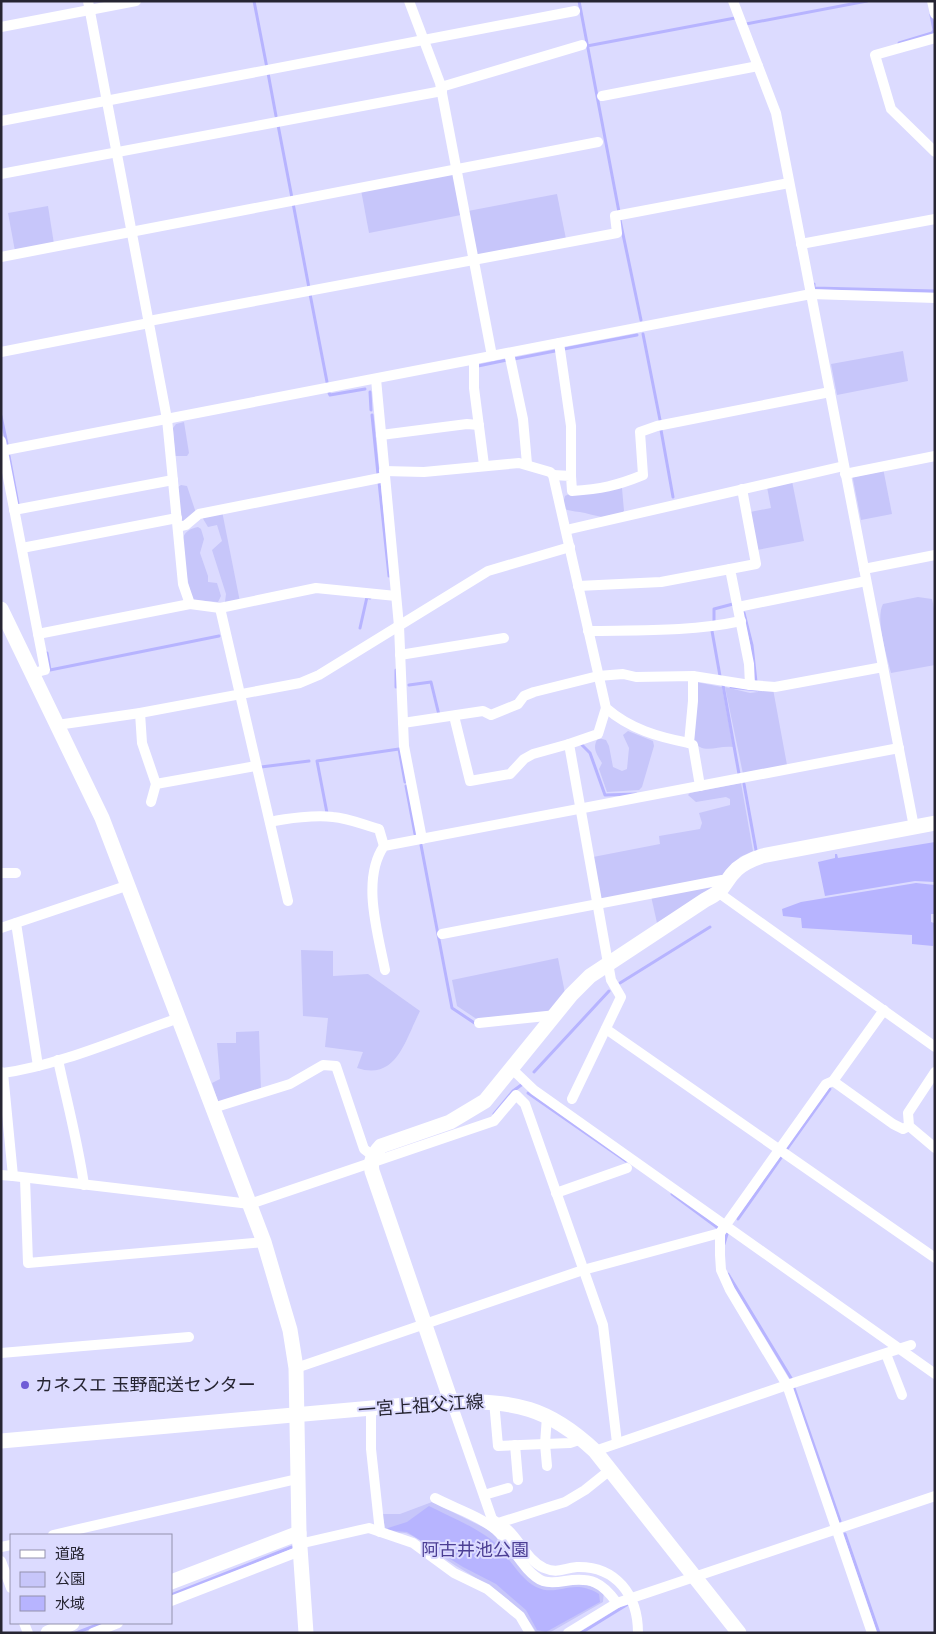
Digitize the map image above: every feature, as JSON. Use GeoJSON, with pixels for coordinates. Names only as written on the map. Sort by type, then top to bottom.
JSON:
{"type":"FeatureCollection","features":[{"type":"Feature","properties":{"kind":"street"},"geometry":{"type":"LineString","coordinates":[[1,27],[89,6],[136,1]]}},
{"type":"Feature","properties":{"kind":"street"},"geometry":{"type":"LineString","coordinates":[[409,1],[441,89],[492,356]]}},
{"type":"Feature","properties":{"kind":"street"},"geometry":{"type":"LineString","coordinates":[[733,1],[776,113],[914,827]]}},
{"type":"Feature","properties":{"kind":"street"},"geometry":{"type":"LineString","coordinates":[[932,1],[935,14]]}},
{"type":"Feature","properties":{"kind":"street"},"geometry":{"type":"LineString","coordinates":[[89,6],[167,419],[183,584],[190,604]]}},
{"type":"Feature","properties":{"kind":"street"},"geometry":{"type":"LineString","coordinates":[[1,121],[575,11]]}},
{"type":"Feature","properties":{"kind":"street"},"geometry":{"type":"LineString","coordinates":[[935,38],[876,55],[891,109],[935,152]]}},
{"type":"Feature","properties":{"kind":"street"},"geometry":{"type":"LineString","coordinates":[[1,174],[441,89],[582,45]]}},
{"type":"Feature","properties":{"kind":"street"},"geometry":{"type":"LineString","coordinates":[[602,96],[758,66]]}},
{"type":"Feature","properties":{"kind":"street"},"geometry":{"type":"LineString","coordinates":[[1,256],[598,142]]}},
{"type":"Feature","properties":{"kind":"street"},"geometry":{"type":"LineString","coordinates":[[1,352],[617,232],[615,216],[789,183]]}},
{"type":"Feature","properties":{"kind":"street"},"geometry":{"type":"LineString","coordinates":[[801,244],[935,219]]}},
{"type":"Feature","properties":{"kind":"street"},"geometry":{"type":"LineString","coordinates":[[32,674],[45,670],[2,447],[167,419],[811,294],[935,298]]}},
{"type":"Feature","properties":{"kind":"street"},"geometry":{"type":"LineString","coordinates":[[559,343],[571,426],[572,491],[604,489],[643,475],[640,432],[657,426],[830,392]]}},
{"type":"Feature","properties":{"kind":"street"},"geometry":{"type":"LineString","coordinates":[[509,353],[523,420],[527,464]]}},
{"type":"Feature","properties":{"kind":"street"},"geometry":{"type":"LineString","coordinates":[[474,360],[484,465]]}},
{"type":"Feature","properties":{"kind":"street"},"geometry":{"type":"LineString","coordinates":[[376,379],[399,626],[404,746],[422,839]]}},
{"type":"Feature","properties":{"kind":"street"},"geometry":{"type":"LineString","coordinates":[[381,435],[467,424],[479,425]]}},
{"type":"Feature","properties":{"kind":"street"},"geometry":{"type":"LineString","coordinates":[[566,530],[742,489],[935,456]]}},
{"type":"Feature","properties":{"kind":"street"},"geometry":{"type":"LineString","coordinates":[[22,548],[177,522],[186,525],[198,514],[384,474],[424,472],[484,465],[527,464],[553,475],[571,476]]}},
{"type":"Feature","properties":{"kind":"street"},"geometry":{"type":"LineString","coordinates":[[454,716],[470,781],[510,774],[524,759],[533,754],[598,734],[606,708],[553,475]]}},
{"type":"Feature","properties":{"kind":"street"},"geometry":{"type":"LineString","coordinates":[[14,510],[173,480]]}},
{"type":"Feature","properties":{"kind":"street"},"geometry":{"type":"LineString","coordinates":[[578,586],[661,582],[756,564],[742,489]]}},
{"type":"Feature","properties":{"kind":"street"},"geometry":{"type":"LineString","coordinates":[[57,725],[140,713],[300,682],[319,675],[488,571],[570,547]]}},
{"type":"Feature","properties":{"kind":"street"},"geometry":{"type":"LineString","coordinates":[[864,569],[935,555]]}},
{"type":"Feature","properties":{"kind":"street"},"geometry":{"type":"LineString","coordinates":[[730,569],[741,621],[750,685]]}},
{"type":"Feature","properties":{"kind":"street"},"geometry":{"type":"LineString","coordinates":[[738,607],[866,581]]}},
{"type":"Feature","properties":{"kind":"street"},"geometry":{"type":"LineString","coordinates":[[38,634],[190,604],[220,608],[316,588],[396,596]]}},
{"type":"Feature","properties":{"kind":"street"},"geometry":{"type":"LineString","coordinates":[[220,608],[288,901]]}},
{"type":"Feature","properties":{"kind":"street"},"geometry":{"type":"LineString","coordinates":[[3,616],[102,818],[264,1242],[290,1330],[296,1368],[295,1416],[299,1543],[306,1633]]}},
{"type":"Feature","properties":{"kind":"street"},"geometry":{"type":"LineString","coordinates":[[588,631],[686,630],[741,621]]}},
{"type":"Feature","properties":{"kind":"street"},"geometry":{"type":"LineString","coordinates":[[400,655],[504,638]]}},
{"type":"Feature","properties":{"kind":"street"},"geometry":{"type":"LineString","coordinates":[[403,723],[483,711],[491,715],[518,704],[524,696],[534,692],[598,676],[623,674],[636,677],[693,676],[775,687],[883,667]]}},
{"type":"Feature","properties":{"kind":"street"},"geometry":{"type":"LineString","coordinates":[[689,743],[693,676]]}},
{"type":"Feature","properties":{"kind":"street"},"geometry":{"type":"LineString","coordinates":[[606,708],[622,722],[631,726],[657,737],[693,745],[700,786]]}},
{"type":"Feature","properties":{"kind":"street"},"geometry":{"type":"LineString","coordinates":[[140,713],[142,743],[156,784],[151,802]]}},
{"type":"Feature","properties":{"kind":"street"},"geometry":{"type":"LineString","coordinates":[[569,744],[610,962],[611,980],[621,997],[572,1100]]}},
{"type":"Feature","properties":{"kind":"street"},"geometry":{"type":"LineString","coordinates":[[385,970],[371,901],[378,854],[384,846],[899,748]]}},
{"type":"Feature","properties":{"kind":"street"},"geometry":{"type":"LineString","coordinates":[[156,784],[256,766]]}},
{"type":"Feature","properties":{"kind":"street"},"geometry":{"type":"LineString","coordinates":[[270,822],[291,818],[331,816],[343,818],[379,829],[384,846]]}},
{"type":"Feature","properties":{"kind":"street"},"geometry":{"type":"LineString","coordinates":[[372,1159],[381,1146],[467,1114],[485,1101],[590,976],[722,889],[736,870],[746,862],[762,856],[935,823]]}},
{"type":"Feature","properties":{"kind":"street"},"geometry":{"type":"LineString","coordinates":[[1,873],[16,873]]}},
{"type":"Feature","properties":{"kind":"street"},"geometry":{"type":"LineString","coordinates":[[442,934],[722,880],[722,889]]}},
{"type":"Feature","properties":{"kind":"street"},"geometry":{"type":"LineString","coordinates":[[1,928],[129,885]]}},
{"type":"Feature","properties":{"kind":"street"},"geometry":{"type":"LineString","coordinates":[[722,889],[935,1046]]}},
{"type":"Feature","properties":{"kind":"street"},"geometry":{"type":"LineString","coordinates":[[16,923],[38,1066]]}},
{"type":"Feature","properties":{"kind":"street"},"geometry":{"type":"LineString","coordinates":[[872,1633],[787,1385],[730,1290],[721,1270],[723,1229],[826,1084],[833,1081],[884,1010]]}},
{"type":"Feature","properties":{"kind":"street"},"geometry":{"type":"LineString","coordinates":[[479,1023],[556,1015]]}},
{"type":"Feature","properties":{"kind":"street"},"geometry":{"type":"LineString","coordinates":[[13,1176],[2,1072],[38,1066],[58,1060],[179,1018]]}},
{"type":"Feature","properties":{"kind":"street"},"geometry":{"type":"LineString","coordinates":[[606,1029],[935,1258]]}},
{"type":"Feature","properties":{"kind":"street"},"geometry":{"type":"LineString","coordinates":[[58,1060],[72,1129],[78,1144],[84,1186]]}},
{"type":"Feature","properties":{"kind":"street"},"geometry":{"type":"LineString","coordinates":[[213,1108],[290,1084],[323,1065],[336,1066],[364,1148],[372,1159],[424,1326],[496,1531],[518,1558],[542,1581],[558,1582],[580,1579],[595,1582],[606,1588],[617,1603]]}},
{"type":"Feature","properties":{"kind":"street"},"geometry":{"type":"LineString","coordinates":[[512,1069],[526,1080],[534,1090],[723,1229],[935,1374]]}},
{"type":"Feature","properties":{"kind":"street"},"geometry":{"type":"LineString","coordinates":[[935,1072],[908,1112],[909,1126],[935,1148]]}},
{"type":"Feature","properties":{"kind":"street"},"geometry":{"type":"LineString","coordinates":[[833,1081],[894,1124],[904,1129],[909,1126]]}},
{"type":"Feature","properties":{"kind":"street"},"geometry":{"type":"LineString","coordinates":[[1,1175],[250,1204],[372,1159],[494,1121],[516,1095],[527,1111],[603,1325],[618,1443]]}},
{"type":"Feature","properties":{"kind":"street"},"geometry":{"type":"LineString","coordinates":[[556,1193],[627,1168]]}},
{"type":"Feature","properties":{"kind":"street"},"geometry":{"type":"LineString","coordinates":[[25,1178],[28,1263],[264,1242]]}},
{"type":"Feature","properties":{"kind":"street"},"geometry":{"type":"LineString","coordinates":[[296,1368],[424,1326],[583,1270],[723,1229]]}},
{"type":"Feature","properties":{"kind":"street"},"geometry":{"type":"LineString","coordinates":[[1,1353],[189,1337]]}},
{"type":"Feature","properties":{"kind":"street"},"geometry":{"type":"LineString","coordinates":[[595,1451],[787,1385],[911,1345]]}},
{"type":"Feature","properties":{"kind":"street"},"geometry":{"type":"LineString","coordinates":[[886,1354],[902,1396]]}},
{"type":"Feature","properties":{"kind":"street","name":"一宮上祖父江線"},"geometry":{"type":"LineString","coordinates":[[1,1441],[451,1401],[494,1402],[534,1410],[570,1428],[595,1451],[739,1633]]}},
{"type":"Feature","properties":{"kind":"street"},"geometry":{"type":"LineString","coordinates":[[494,1402],[498,1446],[570,1443],[582,1438]]}},
{"type":"Feature","properties":{"kind":"street"},"geometry":{"type":"LineString","coordinates":[[371,1409],[371,1449],[380,1532]]}},
{"type":"Feature","properties":{"kind":"street"},"geometry":{"type":"LineString","coordinates":[[547,1416],[545,1444],[548,1466]]}},
{"type":"Feature","properties":{"kind":"street"},"geometry":{"type":"LineString","coordinates":[[515,1445],[518,1480]]}},
{"type":"Feature","properties":{"kind":"street"},"geometry":{"type":"LineString","coordinates":[[493,1524],[565,1502],[585,1490],[610,1470]]}},
{"type":"Feature","properties":{"kind":"street"},"geometry":{"type":"LineString","coordinates":[[57,1534],[297,1479]]}},
{"type":"Feature","properties":{"kind":"street"},"geometry":{"type":"LineString","coordinates":[[484,1495],[508,1488]]}},
{"type":"Feature","properties":{"kind":"street"},"geometry":{"type":"LineString","coordinates":[[568,1633],[617,1603],[935,1496]]}},
{"type":"Feature","properties":{"kind":"street"},"geometry":{"type":"LineString","coordinates":[[435,1498],[508,1530],[527,1556],[542,1567],[556,1573],[574,1567],[593,1568],[610,1573],[632,1598],[638,1617],[638,1633]]}},
{"type":"Feature","properties":{"kind":"street"},"geometry":{"type":"LineString","coordinates":[[172,1582],[299,1543],[369,1528],[413,1543],[454,1573],[487,1590],[520,1616],[530,1633]]}},
{"type":"Feature","properties":{"kind":"street"},"geometry":{"type":"LineString","coordinates":[[172,1601],[299,1543]]}},
{"type":"Feature","properties":{"kind":"street"},"geometry":{"type":"LineString","coordinates":[[1,1561],[10,1585]]}},
{"type":"Feature","properties":{"kind":"street"},"geometry":{"type":"LineString","coordinates":[[48,1633],[70,1624]]}},
{"type":"Feature","properties":{"kind":"street"},"geometry":{"type":"LineString","coordinates":[[93,1633],[116,1624]]}},
{"type":"Feature","properties":{"kind":"green space"},"geometry":{"type":"Polygon","coordinates":[[[453,174],[461,215],[369,233],[361,190],[453,174]]]}},
{"type":"Feature","properties":{"kind":"green space"},"geometry":{"type":"Polygon","coordinates":[[[557,194],[566,239],[480,256],[477,254],[468,211],[557,194]]]}},
{"type":"Feature","properties":{"kind":"green space"},"geometry":{"type":"Polygon","coordinates":[[[48,206],[54,244],[15,251],[8,213],[48,206]]]}},
{"type":"Feature","properties":{"kind":"green space"},"geometry":{"type":"Polygon","coordinates":[[[903,351],[908,381],[837,395],[831,364],[903,351]]]}},
{"type":"Feature","properties":{"kind":"green space"},"geometry":{"type":"Polygon","coordinates":[[[184,422],[189,453],[187,456],[175,456],[173,428],[176,424],[184,422]]]}},
{"type":"Feature","properties":{"kind":"green space"},"geometry":{"type":"Polygon","coordinates":[[[883,468],[892,514],[861,520],[852,474],[883,468]]]}},
{"type":"Feature","properties":{"kind":"green space"},"geometry":{"type":"Polygon","coordinates":[[[792,481],[804,541],[757,550],[750,512],[771,508],[767,487],[792,481]]]}},
{"type":"Feature","properties":{"kind":"green space"},"geometry":{"type":"Polygon","coordinates":[[[181,485],[187,486],[196,513],[185,522],[181,521],[178,487],[181,485]]]}},
{"type":"Feature","properties":{"kind":"green space"},"geometry":{"type":"Polygon","coordinates":[[[622,488],[624,511],[615,516],[600,517],[565,509],[563,503],[565,496],[569,494],[622,488]]]}},
{"type":"Feature","properties":{"kind":"green space"},"geometry":{"type":"Polygon","coordinates":[[[222,511],[240,602],[225,602],[226,594],[212,550],[222,541],[217,525],[208,527],[202,517],[222,511]]]}},
{"type":"Feature","properties":{"kind":"green space"},"geometry":{"type":"Polygon","coordinates":[[[198,527],[201,529],[204,539],[200,553],[208,576],[208,582],[217,583],[221,596],[218,602],[193,600],[191,594],[182,544],[185,533],[198,527]]]}},
{"type":"Feature","properties":{"kind":"green space"},"geometry":{"type":"Polygon","coordinates":[[[918,597],[932,599],[935,613],[935,665],[891,673],[881,628],[880,619],[883,604],[918,597]]]}},
{"type":"Feature","properties":{"kind":"green space"},"geometry":{"type":"Polygon","coordinates":[[[696,682],[722,687],[733,747],[706,749],[701,748],[692,740],[696,682]]]}},
{"type":"Feature","properties":{"kind":"green space"},"geometry":{"type":"Polygon","coordinates":[[[725,687],[750,693],[758,692],[758,688],[773,689],[787,765],[743,774],[725,687]]]}},
{"type":"Feature","properties":{"kind":"green space"},"geometry":{"type":"Polygon","coordinates":[[[628,731],[653,741],[654,746],[642,787],[639,790],[607,792],[599,769],[602,763],[596,750],[596,742],[598,738],[606,740],[613,767],[622,771],[627,769],[629,748],[623,735],[628,731]]]}},
{"type":"Feature","properties":{"kind":"green space"},"geometry":{"type":"Polygon","coordinates":[[[741,783],[753,851],[740,857],[724,877],[605,900],[601,898],[593,857],[660,844],[659,836],[700,829],[702,823],[699,813],[730,805],[730,799],[726,797],[696,802],[688,795],[690,793],[741,783]]]}},
{"type":"Feature","properties":{"kind":"green space"},"geometry":{"type":"Polygon","coordinates":[[[719,882],[714,888],[657,923],[651,896],[719,882]]]}},
{"type":"Feature","properties":{"kind":"green space"},"geometry":{"type":"Polygon","coordinates":[[[301,950],[333,951],[333,976],[368,974],[420,1011],[404,1045],[391,1063],[382,1069],[357,1068],[363,1052],[325,1047],[328,1018],[303,1016],[301,950]]]}},
{"type":"Feature","properties":{"kind":"green space"},"geometry":{"type":"Polygon","coordinates":[[[558,958],[565,993],[549,1012],[478,1020],[457,1006],[452,980],[558,958]]]}},
{"type":"Feature","properties":{"kind":"green space"},"geometry":{"type":"Polygon","coordinates":[[[259,1031],[261,1090],[218,1102],[212,1083],[220,1079],[217,1043],[236,1043],[236,1032],[259,1031]]]}},
{"type":"Feature","properties":{"kind":"green space","name":"阿古井池公園"},"geometry":{"type":"Polygon","coordinates":[[[432,1502],[495,1533],[528,1574],[579,1582],[604,1591],[603,1602],[549,1633],[536,1632],[518,1608],[496,1591],[413,1536],[386,1531],[382,1514],[400,1514],[432,1502]]]}},
{"type":"Feature","properties":{"kind":"water"},"geometry":{"type":"Polygon","coordinates":[[[935,842],[935,882],[915,881],[825,896],[818,862],[835,858],[835,854],[837,854],[838,858],[935,842]]]}},
{"type":"Feature","properties":{"kind":"water"},"geometry":{"type":"Polygon","coordinates":[[[916,883],[935,885],[935,914],[931,914],[931,922],[934,923],[933,946],[912,944],[912,935],[802,928],[801,918],[783,916],[782,909],[801,902],[916,883]]]}},
{"type":"Feature","properties":{"kind":"water","name":"阿古井池公園"},"geometry":{"type":"Polygon","coordinates":[[[429,1506],[471,1527],[494,1542],[518,1572],[536,1587],[552,1590],[581,1587],[599,1594],[600,1602],[546,1632],[537,1630],[526,1610],[496,1584],[463,1567],[407,1532],[387,1530],[407,1522],[429,1506]]]}},
{"type":"Feature","properties":{"kind":"waterway"},"geometry":{"type":"LineString","coordinates":[[254,1],[267,68]]}},
{"type":"Feature","properties":{"kind":"waterway"},"geometry":{"type":"LineString","coordinates":[[579,1],[619,212]]}},
{"type":"Feature","properties":{"kind":"waterway"},"geometry":{"type":"LineString","coordinates":[[746,24],[867,1]]}},
{"type":"Feature","properties":{"kind":"waterway"},"geometry":{"type":"LineString","coordinates":[[899,43],[932,33],[934,30],[931,15]]}},
{"type":"Feature","properties":{"kind":"waterway"},"geometry":{"type":"LineString","coordinates":[[587,46],[735,18]]}},
{"type":"Feature","properties":{"kind":"waterway"},"geometry":{"type":"LineString","coordinates":[[268,73],[276,116]]}},
{"type":"Feature","properties":{"kind":"waterway"},"geometry":{"type":"LineString","coordinates":[[278,125],[292,198]]}},
{"type":"Feature","properties":{"kind":"waterway"},"geometry":{"type":"LineString","coordinates":[[293,203],[309,288]]}},
{"type":"Feature","properties":{"kind":"waterway"},"geometry":{"type":"LineString","coordinates":[[620,220],[641,320]]}},
{"type":"Feature","properties":{"kind":"waterway"},"geometry":{"type":"LineString","coordinates":[[814,284],[814,288],[935,291]]}},
{"type":"Feature","properties":{"kind":"waterway"},"geometry":{"type":"LineString","coordinates":[[310,294],[327,382]]}},
{"type":"Feature","properties":{"kind":"waterway"},"geometry":{"type":"LineString","coordinates":[[643,334],[660,420]]}},
{"type":"Feature","properties":{"kind":"waterway"},"geometry":{"type":"LineString","coordinates":[[564,349],[637,335]]}},
{"type":"Feature","properties":{"kind":"waterway"},"geometry":{"type":"LineString","coordinates":[[514,359],[555,351]]}},
{"type":"Feature","properties":{"kind":"waterway"},"geometry":{"type":"LineString","coordinates":[[478,366],[507,360]]}},
{"type":"Feature","properties":{"kind":"waterway"},"geometry":{"type":"LineString","coordinates":[[329,393],[330,395],[365,389]]}},
{"type":"Feature","properties":{"kind":"waterway"},"geometry":{"type":"LineString","coordinates":[[370,392],[371,410]]}},
{"type":"Feature","properties":{"kind":"waterway"},"geometry":{"type":"LineString","coordinates":[[372,415],[378,474]]}},
{"type":"Feature","properties":{"kind":"waterway"},"geometry":{"type":"LineString","coordinates":[[1,416],[7,444]]}},
{"type":"Feature","properties":{"kind":"waterway"},"geometry":{"type":"LineString","coordinates":[[661,430],[673,497]]}},
{"type":"Feature","properties":{"kind":"waterway"},"geometry":{"type":"LineString","coordinates":[[9,456],[18,504]]}},
{"type":"Feature","properties":{"kind":"waterway"},"geometry":{"type":"LineString","coordinates":[[379,482],[389,576]]}},
{"type":"Feature","properties":{"kind":"waterway"},"geometry":{"type":"LineString","coordinates":[[360,628],[367,597],[370,598]]}},
{"type":"Feature","properties":{"kind":"waterway"},"geometry":{"type":"LineString","coordinates":[[714,623],[714,609],[733,604]]}},
{"type":"Feature","properties":{"kind":"waterway"},"geometry":{"type":"LineString","coordinates":[[744,613],[752,645],[756,682]]}},
{"type":"Feature","properties":{"kind":"waterway"},"geometry":{"type":"LineString","coordinates":[[712,631],[720,676]]}},
{"type":"Feature","properties":{"kind":"waterway"},"geometry":{"type":"LineString","coordinates":[[47,653],[50,670],[219,636]]}},
{"type":"Feature","properties":{"kind":"waterway"},"geometry":{"type":"LineString","coordinates":[[396,670],[396,687]]}},
{"type":"Feature","properties":{"kind":"waterway"},"geometry":{"type":"LineString","coordinates":[[409,685],[431,682],[439,715]]}},
{"type":"Feature","properties":{"kind":"waterway"},"geometry":{"type":"LineString","coordinates":[[723,685],[739,774]]}},
{"type":"Feature","properties":{"kind":"waterway"},"geometry":{"type":"LineString","coordinates":[[731,687],[757,690]]}},
{"type":"Feature","properties":{"kind":"waterway"},"geometry":{"type":"LineString","coordinates":[[582,745],[590,753],[605,795],[636,794]]}},
{"type":"Feature","properties":{"kind":"waterway"},"geometry":{"type":"LineString","coordinates":[[327,813],[317,761],[399,749],[405,782]]}},
{"type":"Feature","properties":{"kind":"waterway"},"geometry":{"type":"LineString","coordinates":[[261,767],[309,761]]}},
{"type":"Feature","properties":{"kind":"waterway"},"geometry":{"type":"LineString","coordinates":[[744,784],[756,850]]}},
{"type":"Feature","properties":{"kind":"waterway"},"geometry":{"type":"LineString","coordinates":[[406,786],[415,834]]}},
{"type":"Feature","properties":{"kind":"waterway"},"geometry":{"type":"LineString","coordinates":[[421,845],[452,1008],[476,1024]]}},
{"type":"Feature","properties":{"kind":"waterway"},"geometry":{"type":"LineString","coordinates":[[620,983],[710,927]]}},
{"type":"Feature","properties":{"kind":"waterway"},"geometry":{"type":"LineString","coordinates":[[534,1072],[609,991]]}},
{"type":"Feature","properties":{"kind":"waterway"},"geometry":{"type":"LineString","coordinates":[[494,1114],[513,1091],[524,1083]]}},
{"type":"Feature","properties":{"kind":"waterway"},"geometry":{"type":"LineString","coordinates":[[787,1149],[830,1089]]}},
{"type":"Feature","properties":{"kind":"waterway"},"geometry":{"type":"LineString","coordinates":[[528,1093],[626,1161]]}},
{"type":"Feature","properties":{"kind":"waterway"},"geometry":{"type":"LineString","coordinates":[[738,1219],[783,1155]]}},
{"type":"Feature","properties":{"kind":"waterway"},"geometry":{"type":"LineString","coordinates":[[672,1194],[718,1228]]}},
{"type":"Feature","properties":{"kind":"waterway"},"geometry":{"type":"LineString","coordinates":[[724,1244],[727,1234]]}},
{"type":"Feature","properties":{"kind":"waterway"},"geometry":{"type":"LineString","coordinates":[[728,1274],[791,1378]]}},
{"type":"Feature","properties":{"kind":"waterway"},"geometry":{"type":"LineString","coordinates":[[794,1388],[840,1521]]}},
{"type":"Feature","properties":{"kind":"waterway"},"geometry":{"type":"LineString","coordinates":[[845,1534],[879,1633]]}},
{"type":"Feature","properties":{"kind":"waterway"},"geometry":{"type":"LineString","coordinates":[[172,1595],[292,1547]]}},
{"type":"Feature","properties":{"kind":"waterway"},"geometry":{"type":"LineString","coordinates":[[581,1633],[628,1604]]}},
{"type":"Feature","properties":{"kind":"waterway"},"geometry":{"type":"LineString","coordinates":[[76,1633],[99,1624]]}},
{"type":"Feature","properties":{"kind":"place","name":"カネスエ 玉野配送センター"},"geometry":{"type":"Point","coordinates":[25,1385]}}]}
